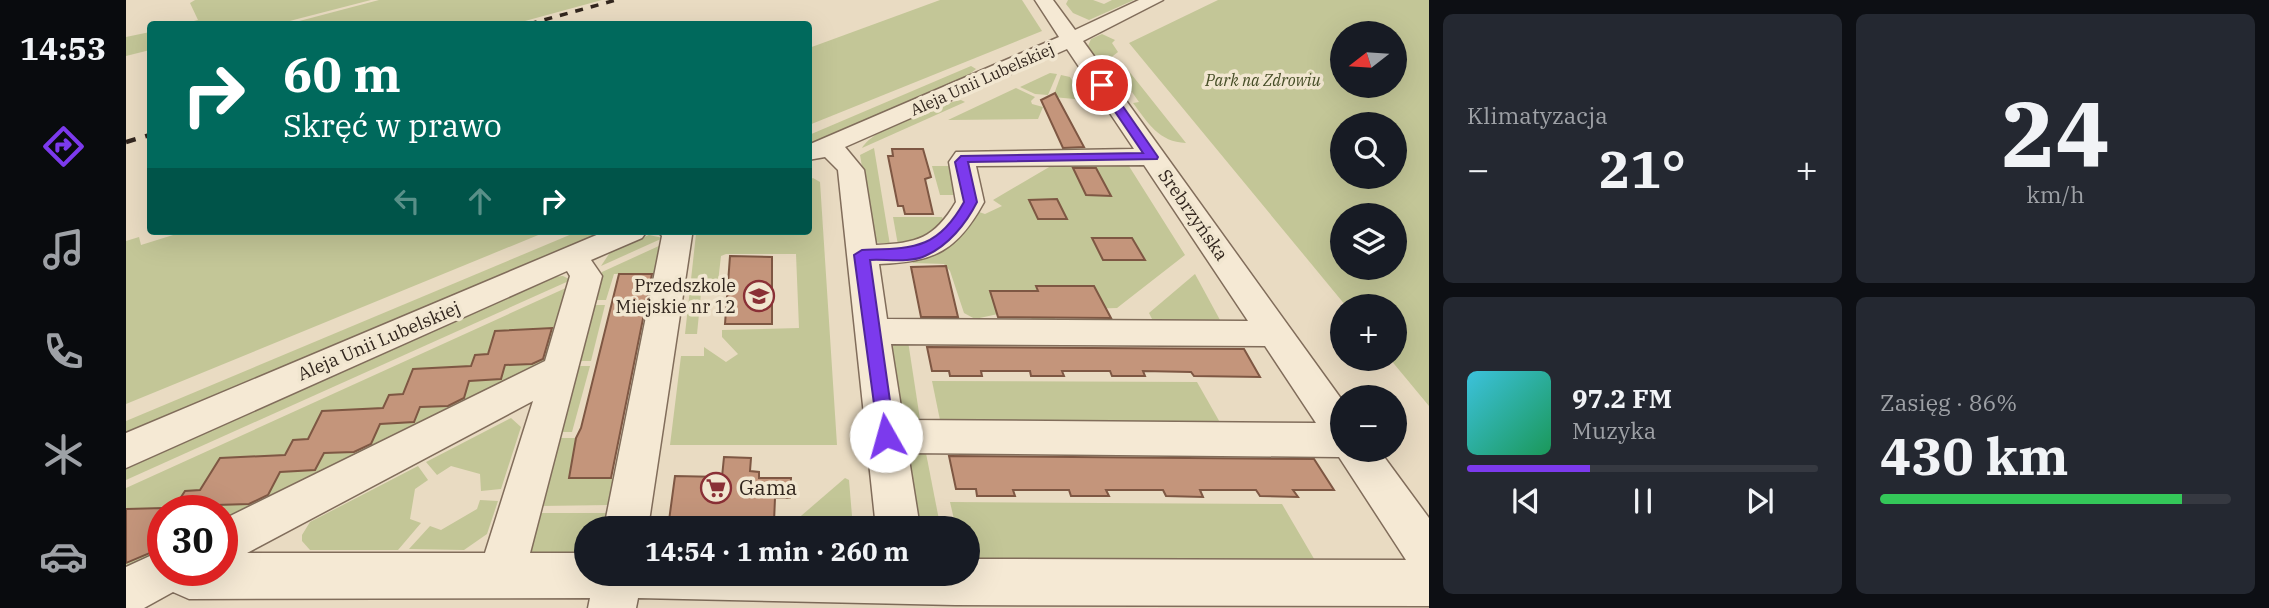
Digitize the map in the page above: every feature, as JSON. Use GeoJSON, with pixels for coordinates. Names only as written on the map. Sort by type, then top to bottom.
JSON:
{"type":"FeatureCollection","features":[{"type":"Feature","properties":{"kind":"street","name":"Srebrzyńska"},"geometry":{"type":"LineString","coordinates":[[1044,0],[1330,412]]}},
{"type":"Feature","properties":{"kind":"street","name":"Aleja Unii Lubelskiej"},"geometry":{"type":"LineString","coordinates":[[818,150],[1071,40],[1154,0]]}},
{"type":"Feature","properties":{"kind":"street"},"geometry":{"type":"LineString","coordinates":[[818,150],[844,159],[851,170],[896,516]]}},
{"type":"Feature","properties":{"kind":"street"},"geometry":{"type":"LineString","coordinates":[[862,255],[920,253],[948,233],[962,218],[970,202],[962,162],[965,158],[1152,157]]}},
{"type":"Feature","properties":{"kind":"street","name":"Aleja Unii Lubelskiej"},"geometry":{"type":"LineString","coordinates":[[126,451],[623,235]]}},
{"type":"Feature","properties":{"kind":"street"},"geometry":{"type":"LineString","coordinates":[[628,516],[677,235]]}},
{"type":"Feature","properties":{"kind":"street"},"geometry":{"type":"LineString","coordinates":[[501,575],[586,276],[573,257]]}},
{"type":"Feature","properties":{"kind":"street"},"geometry":{"type":"LineString","coordinates":[[872,331],[1277,334]]}},
{"type":"Feature","properties":{"kind":"street"},"geometry":{"type":"LineString","coordinates":[[238,535],[561,369]]}},
{"type":"Feature","properties":{"kind":"street"},"geometry":{"type":"LineString","coordinates":[[886,436],[1330,440]]}},
{"type":"Feature","properties":{"kind":"street"},"geometry":{"type":"LineString","coordinates":[[1364,462],[1429,555]]}},
{"type":"Feature","properties":{"kind":"street"},"geometry":{"type":"LineString","coordinates":[[238,576],[501,575],[574,582]]}},
{"type":"Feature","properties":{"kind":"street"},"geometry":{"type":"LineString","coordinates":[[126,592],[147,582]]}},
{"type":"Feature","properties":{"kind":"street"},"geometry":{"type":"LineString","coordinates":[[616,586],[905,588],[1429,583]]}},
{"type":"Feature","properties":{"kind":"street"},"geometry":{"type":"LineString","coordinates":[[149,608],[162,586]]}},
{"type":"Feature","properties":{"kind":"green space"},"geometry":{"type":"Polygon","coordinates":[[[195,0],[371,0],[290,21],[194,21],[198,20],[190,3],[195,0]]]}},
{"type":"Feature","properties":{"kind":"green space"},"geometry":{"type":"Polygon","coordinates":[[[379,0],[602,0],[525,21],[299,21],[379,0]]]}},
{"type":"Feature","properties":{"kind":"green space"},"geometry":{"type":"Polygon","coordinates":[[[940,0],[1022,0],[1042,31],[812,124],[812,47],[940,0]]]}},
{"type":"Feature","properties":{"kind":"green space"},"geometry":{"type":"Polygon","coordinates":[[[1068,0],[1093,0],[1104,4],[1112,0],[1134,0],[1089,20],[1073,13],[1066,4],[1068,0]]]}},
{"type":"Feature","properties":{"kind":"green space","name":"Park na Zdrowiu"},"geometry":{"type":"Polygon","coordinates":[[[1218,0],[1429,0],[1429,406],[1400,371],[1407,371],[1407,294],[1336,294],[1129,43],[1218,0]]]}},
{"type":"Feature","properties":{"kind":"green space"},"geometry":{"type":"Polygon","coordinates":[[[147,33],[147,51],[126,56],[126,37],[147,33]]]}},
{"type":"Feature","properties":{"kind":"green space"},"geometry":{"type":"Polygon","coordinates":[[[1102,34],[1115,40],[1112,43],[1118,52],[1104,63],[1098,63],[1088,46],[1091,39],[1102,34]]]}},
{"type":"Feature","properties":{"kind":"green space"},"geometry":{"type":"Polygon","coordinates":[[[1124,65],[1186,143],[1168,139],[1155,130],[1133,103],[1139,102],[1132,92],[1125,92],[1106,67],[1124,65]]]}},
{"type":"Feature","properties":{"kind":"green space"},"geometry":{"type":"Polygon","coordinates":[[[971,66],[976,69],[962,80],[812,144],[812,134],[971,66]]]}},
{"type":"Feature","properties":{"kind":"green space"},"geometry":{"type":"Polygon","coordinates":[[[1050,73],[1057,74],[1048,95],[1035,94],[1020,87],[1050,73]]]}},
{"type":"Feature","properties":{"kind":"green space"},"geometry":{"type":"Polygon","coordinates":[[[1061,75],[1070,77],[1085,100],[1053,97],[1061,75]]]}},
{"type":"Feature","properties":{"kind":"green space"},"geometry":{"type":"Polygon","coordinates":[[[1016,88],[1035,97],[1031,101],[1032,104],[1043,107],[1038,119],[948,120],[1016,88]]]}},
{"type":"Feature","properties":{"kind":"green space"},"geometry":{"type":"Polygon","coordinates":[[[961,100],[965,102],[862,148],[892,125],[938,106],[961,100]]]}},
{"type":"Feature","properties":{"kind":"green space"},"geometry":{"type":"Polygon","coordinates":[[[874,148],[890,245],[875,242],[860,155],[874,148]]]}},
{"type":"Feature","properties":{"kind":"green space"},"geometry":{"type":"Polygon","coordinates":[[[1056,163],[1127,163],[1185,255],[1117,308],[1054,310],[1055,321],[1036,323],[1030,317],[998,314],[975,319],[964,313],[950,271],[944,264],[913,263],[911,259],[976,211],[985,214],[1002,206],[993,200],[1056,163]]]}},
{"type":"Feature","properties":{"kind":"green space"},"geometry":{"type":"Polygon","coordinates":[[[932,166],[951,166],[956,195],[940,195],[932,166]]]}},
{"type":"Feature","properties":{"kind":"green space","name":"Przedszkole Miejskie nr 12"},"geometry":{"type":"Polygon","coordinates":[[[812,178],[820,182],[837,445],[670,445],[681,356],[704,356],[704,347],[726,362],[738,354],[722,337],[722,330],[799,328],[796,254],[726,254],[721,256],[718,282],[702,283],[697,334],[685,334],[696,235],[812,235],[812,178]]]}},
{"type":"Feature","properties":{"kind":"green space"},"geometry":{"type":"Polygon","coordinates":[[[893,217],[942,217],[944,222],[918,243],[898,245],[893,217]]]}},
{"type":"Feature","properties":{"kind":"green space"},"geometry":{"type":"Polygon","coordinates":[[[173,235],[538,235],[126,404],[126,241],[139,237],[141,245],[173,235]]]}},
{"type":"Feature","properties":{"kind":"green space"},"geometry":{"type":"Polygon","coordinates":[[[569,235],[599,235],[126,437],[126,421],[569,235]]]}},
{"type":"Feature","properties":{"kind":"green space"},"geometry":{"type":"Polygon","coordinates":[[[649,235],[663,238],[601,266],[611,251],[649,235]]]}},
{"type":"Feature","properties":{"kind":"green space"},"geometry":{"type":"Polygon","coordinates":[[[661,245],[655,274],[614,274],[606,300],[595,300],[602,272],[661,245]]]}},
{"type":"Feature","properties":{"kind":"green space"},"geometry":{"type":"Polygon","coordinates":[[[1195,274],[1220,320],[1153,321],[1149,313],[1195,274]]]}},
{"type":"Feature","properties":{"kind":"green space"},"geometry":{"type":"Polygon","coordinates":[[[563,276],[571,280],[126,480],[126,466],[552,277],[563,276]]]}},
{"type":"Feature","properties":{"kind":"green space"},"geometry":{"type":"Polygon","coordinates":[[[568,287],[547,364],[238,516],[238,495],[147,495],[147,561],[126,572],[126,488],[568,287]]]}},
{"type":"Feature","properties":{"kind":"green space"},"geometry":{"type":"Polygon","coordinates":[[[593,305],[605,305],[591,361],[579,361],[593,305]]]}},
{"type":"Feature","properties":{"kind":"green space"},"geometry":{"type":"Polygon","coordinates":[[[908,341],[921,426],[908,425],[899,416],[890,344],[908,341]]]}},
{"type":"Feature","properties":{"kind":"green space"},"geometry":{"type":"Polygon","coordinates":[[[578,366],[590,366],[572,432],[559,432],[578,366]]]}},
{"type":"Feature","properties":{"kind":"green space"},"geometry":{"type":"Polygon","coordinates":[[[932,381],[1197,382],[1222,426],[941,425],[932,381]]]}},
{"type":"Feature","properties":{"kind":"green space"},"geometry":{"type":"Polygon","coordinates":[[[511,418],[521,427],[501,489],[481,491],[480,474],[451,466],[437,475],[426,462],[511,418]]]}},
{"type":"Feature","properties":{"kind":"green space"},"geometry":{"type":"Polygon","coordinates":[[[558,438],[576,438],[569,478],[616,478],[611,505],[540,506],[558,438]]]}},
{"type":"Feature","properties":{"kind":"green space"},"geometry":{"type":"Polygon","coordinates":[[[925,448],[938,516],[915,516],[906,457],[908,453],[925,448]]]}},
{"type":"Feature","properties":{"kind":"green space"},"geometry":{"type":"Polygon","coordinates":[[[418,466],[428,480],[415,489],[410,519],[421,523],[398,550],[310,550],[302,541],[302,535],[310,522],[418,466]]]}},
{"type":"Feature","properties":{"kind":"green space"},"geometry":{"type":"Polygon","coordinates":[[[845,478],[849,480],[852,516],[801,516],[845,478]]]}},
{"type":"Feature","properties":{"kind":"green space"},"geometry":{"type":"Polygon","coordinates":[[[480,500],[498,501],[487,534],[464,550],[409,549],[430,526],[441,530],[477,509],[480,500]]]}},
{"type":"Feature","properties":{"kind":"green space"},"geometry":{"type":"Polygon","coordinates":[[[950,502],[1282,504],[1320,569],[980,568],[980,516],[953,516],[950,502]]]}},
{"type":"Feature","properties":{"kind":"green space"},"geometry":{"type":"Polygon","coordinates":[[[538,513],[609,513],[608,516],[574,516],[574,560],[525,560],[538,513]]]}},
{"type":"Feature","properties":{"kind":"building"},"geometry":{"type":"Polygon","coordinates":[[[1055,93],[1084,147],[1063,148],[1041,100],[1055,93]]]}},
{"type":"Feature","properties":{"kind":"building"},"geometry":{"type":"Polygon","coordinates":[[[892,149],[923,149],[931,177],[925,179],[933,214],[905,214],[903,206],[898,206],[888,156],[893,156],[892,149]]]}},
{"type":"Feature","properties":{"kind":"building"},"geometry":{"type":"Polygon","coordinates":[[[1073,168],[1096,168],[1111,196],[1086,195],[1073,168]]]}},
{"type":"Feature","properties":{"kind":"building"},"geometry":{"type":"Polygon","coordinates":[[[1057,199],[1067,219],[1038,219],[1029,200],[1057,199]]]}},
{"type":"Feature","properties":{"kind":"building"},"geometry":{"type":"Polygon","coordinates":[[[1092,238],[1132,238],[1145,260],[1103,260],[1092,238]]]}},
{"type":"Feature","properties":{"kind":"building"},"geometry":{"type":"Polygon","coordinates":[[[730,256],[772,257],[772,324],[725,324],[730,256]]]}},
{"type":"Feature","properties":{"kind":"building"},"geometry":{"type":"Polygon","coordinates":[[[946,266],[958,317],[921,317],[911,267],[946,266]]]}},
{"type":"Feature","properties":{"kind":"building"},"geometry":{"type":"Polygon","coordinates":[[[619,274],[652,274],[611,478],[569,478],[576,438],[581,428],[619,274]]]}},
{"type":"Feature","properties":{"kind":"building"},"geometry":{"type":"Polygon","coordinates":[[[1036,286],[1094,286],[1111,318],[998,317],[990,291],[1038,291],[1036,286]]]}},
{"type":"Feature","properties":{"kind":"building"},"geometry":{"type":"Polygon","coordinates":[[[552,328],[543,359],[532,364],[505,365],[501,379],[469,381],[464,398],[448,406],[420,407],[414,422],[380,424],[371,444],[354,452],[324,453],[315,470],[280,472],[268,495],[249,504],[238,504],[238,495],[182,495],[185,491],[200,490],[220,458],[285,455],[293,440],[308,439],[322,411],[383,408],[389,395],[403,394],[413,369],[471,366],[475,355],[488,354],[495,331],[552,328]]]}},
{"type":"Feature","properties":{"kind":"building"},"geometry":{"type":"Polygon","coordinates":[[[927,347],[1244,349],[1260,377],[1194,376],[1191,372],[1143,371],[1145,376],[1112,376],[1110,371],[1062,371],[1064,376],[1031,376],[1030,371],[981,371],[982,376],[950,376],[949,371],[932,371],[927,347]]]}},
{"type":"Feature","properties":{"kind":"building"},"geometry":{"type":"Polygon","coordinates":[[[949,456],[1314,459],[1334,490],[1293,490],[1298,497],[1260,496],[1256,490],[1200,490],[1203,497],[1166,496],[1163,490],[1106,490],[1109,496],[1071,496],[1069,490],[1013,490],[1015,496],[977,496],[976,489],[956,489],[949,456]]]}},
{"type":"Feature","properties":{"kind":"building","name":"Gama"},"geometry":{"type":"Polygon","coordinates":[[[724,457],[751,458],[750,471],[759,472],[759,478],[791,478],[790,498],[775,498],[774,516],[670,516],[675,476],[722,477],[724,457]]]}},
{"type":"Feature","properties":{"kind":"building"},"geometry":{"type":"Polygon","coordinates":[[[147,508],[147,554],[126,563],[126,509],[147,508]]]}},
{"type":"Feature","properties":{"kind":"railway"},"geometry":{"type":"LineString","coordinates":[[540,21],[616,0]]}},
{"type":"Feature","properties":{"kind":"railway"},"geometry":{"type":"LineString","coordinates":[[126,142],[147,136]]}},
{"type":"Feature","properties":{"kind":"place","name":"Przedszkole Miejskie nr 12"},"geometry":{"type":"Point","coordinates":[759,296]}},
{"type":"Feature","properties":{"kind":"place","name":"Gama"},"geometry":{"type":"Point","coordinates":[716,488]}},
{"type":"Feature","properties":{"kind":"route"},"geometry":{"type":"LineString","coordinates":[[886,436],[862,255],[920,253],[948,233],[962,218],[970,202],[971,196],[962,162],[965,158],[1152,157],[1102,85]]}}]}
